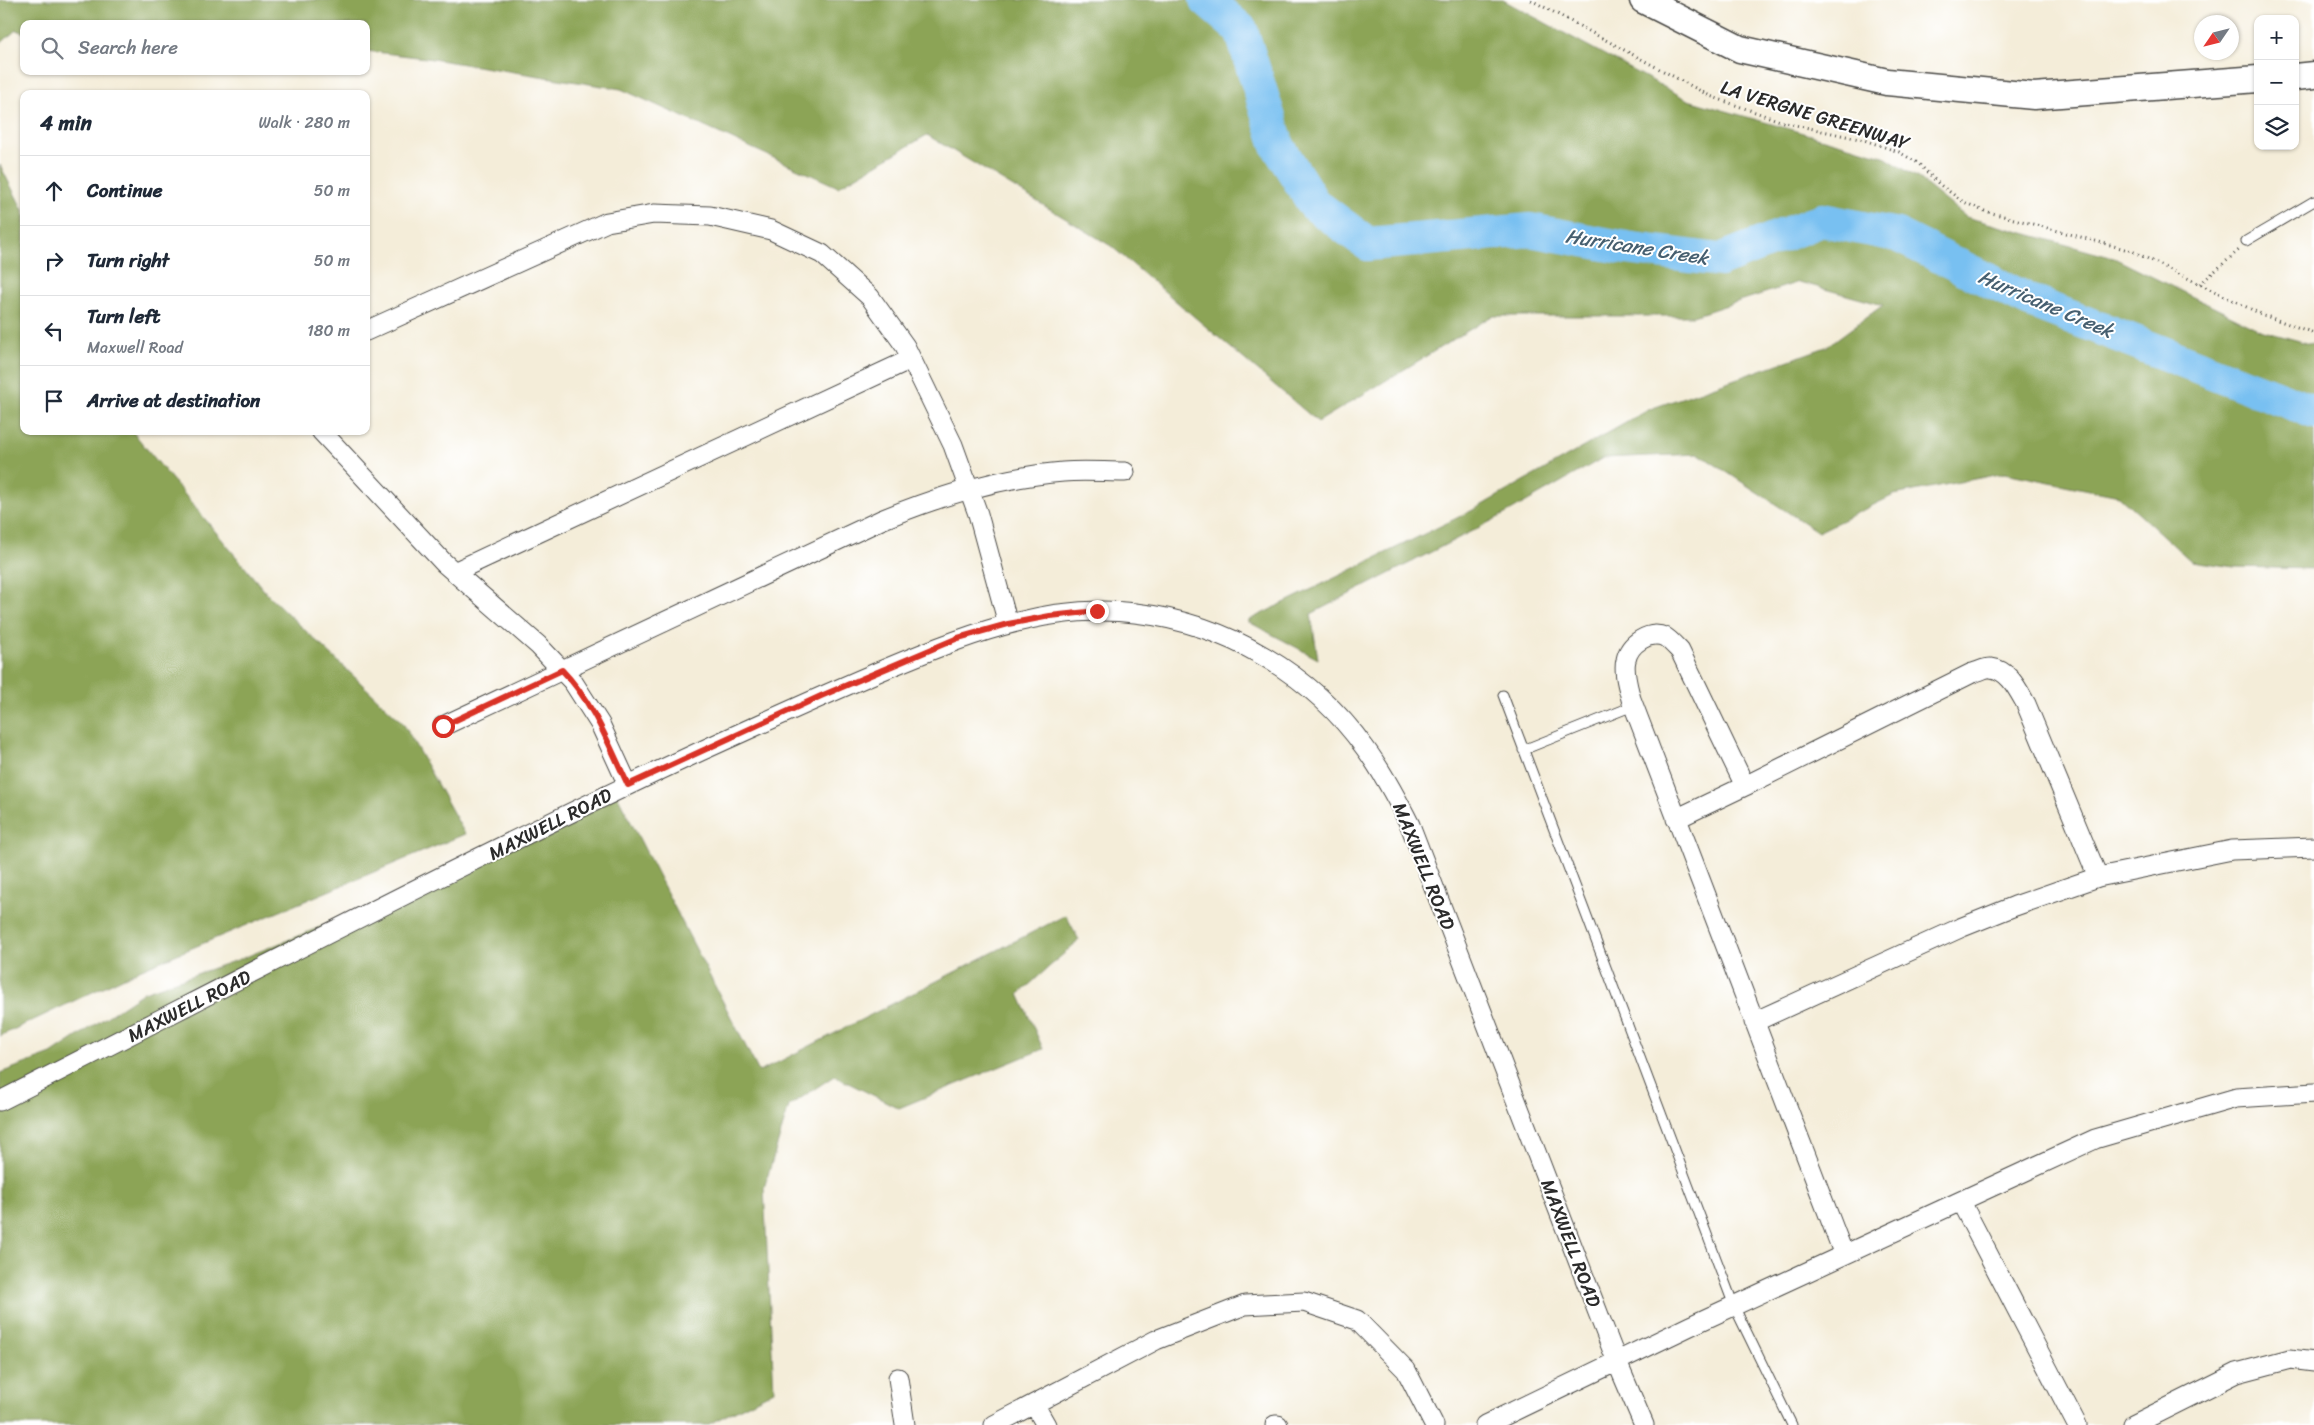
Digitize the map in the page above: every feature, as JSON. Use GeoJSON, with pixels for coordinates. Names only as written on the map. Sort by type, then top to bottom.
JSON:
{"type":"FeatureCollection","features":[{"type":"Feature","properties":{"kind":"main road"},"geometry":{"type":"LineString","coordinates":[[1643,0],[1740,49],[1888,82],[2034,96],[2254,80]]}},
{"type":"Feature","properties":{"kind":"main road"},"geometry":{"type":"LineString","coordinates":[[2299,77],[2314,75]]}},
{"type":"Feature","properties":{"kind":"street"},"geometry":{"type":"LineString","coordinates":[[370,329],[607,222],[654,214],[710,216],[771,230],[822,254],[870,297],[905,346],[953,445],[970,490],[1008,624]]}},
{"type":"Feature","properties":{"kind":"street"},"geometry":{"type":"LineString","coordinates":[[454,572],[911,359]]}},
{"type":"Feature","properties":{"kind":"street"},"geometry":{"type":"LineString","coordinates":[[325,435],[454,572],[538,645],[573,682],[600,724],[628,785]]}},
{"type":"Feature","properties":{"kind":"street"},"geometry":{"type":"LineString","coordinates":[[443,726],[881,520],[919,504],[1014,478],[1064,472],[1125,472]]}},
{"type":"Feature","properties":{"kind":"street","name":"MAXWELL ROAD"},"geometry":{"type":"LineString","coordinates":[[0,1101],[628,785],[821,696],[958,638],[1008,624],[1050,616],[1097,611],[1137,613],[1190,624],[1238,641],[1304,683],[1337,714],[1365,747],[1389,785],[1410,825],[1644,1425]]}},
{"type":"Feature","properties":{"kind":"street"},"geometry":{"type":"LineString","coordinates":[[1745,786],[1680,651],[1665,637],[1648,636],[1634,644],[1626,659],[1626,675],[1633,706],[1844,1255]]}},
{"type":"Feature","properties":{"kind":"street"},"geometry":{"type":"LineString","coordinates":[[1676,818],[1745,786],[1972,673],[1990,668],[2003,672],[2016,686],[2026,704],[2098,877]]}},
{"type":"Feature","properties":{"kind":"street"},"geometry":{"type":"LineString","coordinates":[[1754,1022],[1960,928],[2014,906],[2098,877],[2232,850],[2314,847]]}},
{"type":"Feature","properties":{"kind":"street"},"geometry":{"type":"LineString","coordinates":[[1486,1425],[1734,1306],[2095,1139],[2236,1098],[2314,1093]]}},
{"type":"Feature","properties":{"kind":"street"},"geometry":{"type":"LineString","coordinates":[[1960,1202],[2077,1425]]}},
{"type":"Feature","properties":{"kind":"street"},"geometry":{"type":"LineString","coordinates":[[994,1425],[1156,1340],[1245,1305],[1304,1302],[1357,1320],[1406,1370],[1434,1425]]}},
{"type":"Feature","properties":{"kind":"street"},"geometry":{"type":"LineString","coordinates":[[2134,1425],[2237,1373],[2290,1360],[2314,1362]]}},
{"type":"Feature","properties":{"kind":"street"},"geometry":{"type":"LineString","coordinates":[[898,1378],[906,1425]]}},
{"type":"Feature","properties":{"kind":"street"},"geometry":{"type":"LineString","coordinates":[[1034,1404],[1046,1425]]}},
{"type":"Feature","properties":{"kind":"lane"},"geometry":{"type":"LineString","coordinates":[[2246,241],[2314,201]]}},
{"type":"Feature","properties":{"kind":"lane"},"geometry":{"type":"LineString","coordinates":[[1503,695],[1734,1306],[1792,1425]]}},
{"type":"Feature","properties":{"kind":"lane"},"geometry":{"type":"LineString","coordinates":[[1523,750],[1633,706]]}},
{"type":"Feature","properties":{"kind":"path","name":"LA VERGNE GREENWAY"},"geometry":{"type":"LineString","coordinates":[[1533,1],[1710,96],[1778,120],[1864,140],[1899,152],[1918,163],[1939,184],[1962,201],[1981,210],[2132,251],[2263,315],[2314,333]]}},
{"type":"Feature","properties":{"kind":"path"},"geometry":{"type":"LineString","coordinates":[[2200,284],[2246,241]]}},
{"type":"Feature","properties":{"kind":"green space"},"geometry":{"type":"Polygon","coordinates":[[[0,0],[1503,0],[1688,100],[1883,156],[1918,178],[1966,217],[2114,258],[2260,330],[2314,345],[2314,569],[2234,567],[2191,561],[2119,496],[2005,473],[1894,495],[1818,532],[1699,454],[1603,458],[1507,513],[1311,614],[1318,659],[1247,621],[1475,509],[1650,409],[1826,347],[1883,305],[1799,282],[1693,316],[1492,316],[1318,422],[1111,246],[927,135],[838,187],[621,89],[426,58],[370,51],[370,20],[20,20],[20,32],[16,30],[0,44],[0,0]]]}},
{"type":"Feature","properties":{"kind":"green space"},"geometry":{"type":"Polygon","coordinates":[[[0,165],[20,204],[20,435],[135,435],[268,595],[403,723],[465,834],[137,971],[0,1036],[0,165]]]}},
{"type":"Feature","properties":{"kind":"green space"},"geometry":{"type":"Polygon","coordinates":[[[617,795],[759,1072],[1066,915],[1079,940],[1019,994],[1043,1049],[899,1108],[834,1076],[789,1106],[764,1188],[774,1391],[707,1425],[0,1425],[0,1073],[51,1054],[144,992],[243,958],[380,903],[617,795]]]}},
{"type":"Feature","properties":{"kind":"waterway","name":"Hurricane Creek"},"geometry":{"type":"LineString","coordinates":[[1206,0],[1241,30],[1278,146],[1314,204],[1368,244],[1530,230],[1626,248],[1720,260],[1822,220],[1897,235],[2030,301],[2314,412]]}},
{"type":"Feature","properties":{"kind":"route"},"geometry":{"type":"LineString","coordinates":[[443,726],[562,670],[573,682],[600,724],[628,785],[821,696],[958,638],[1008,624],[1050,616],[1097,611]]}}]}
